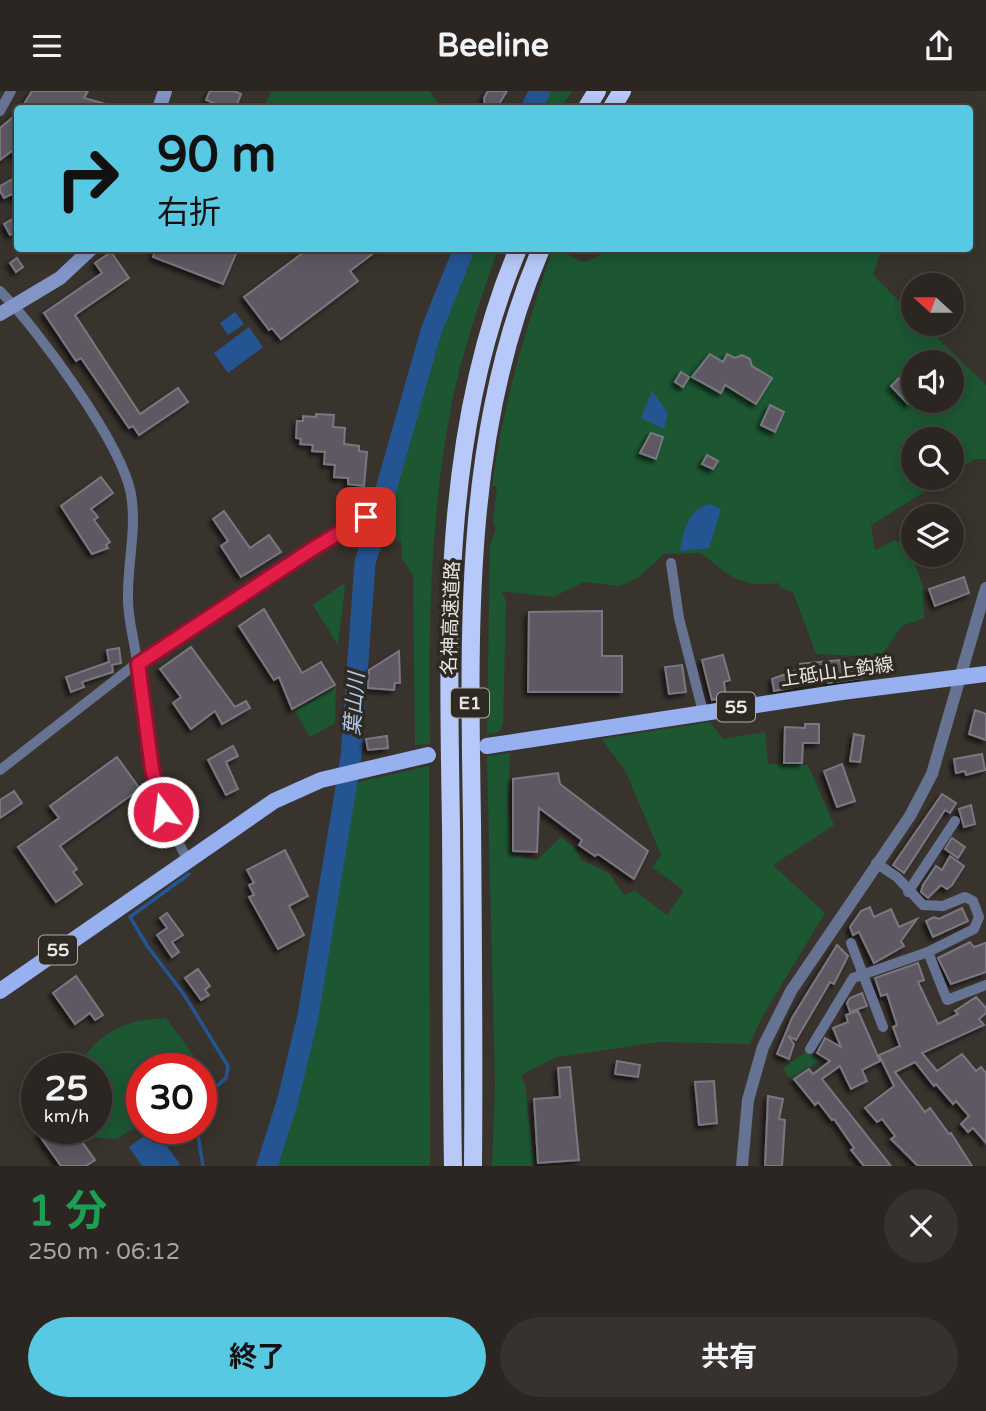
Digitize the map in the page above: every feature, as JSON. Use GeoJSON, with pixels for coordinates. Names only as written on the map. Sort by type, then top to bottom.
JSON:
{"type":"FeatureCollection","features":[{"type":"Feature","properties":{"kind":"highway","name":"名神高速道路"},"geometry":{"type":"LineString","coordinates":[[453,1166],[448,675],[454,546],[471,401],[487,337],[518,252]]}},
{"type":"Feature","properties":{"kind":"highway","name":"名神高速道路"},"geometry":{"type":"LineString","coordinates":[[473,1166],[471,609],[483,463],[508,342],[540,252]]}},
{"type":"Feature","properties":{"kind":"highway"},"geometry":{"type":"LineString","coordinates":[[472,824],[484,1166]]}},
{"type":"Feature","properties":{"kind":"main road"},"geometry":{"type":"LineString","coordinates":[[0,314],[60,278],[88,252]]}},
{"type":"Feature","properties":{"kind":"main road","name":"上砥山上鈎線"},"geometry":{"type":"LineString","coordinates":[[487,746],[703,712],[986,674]]}},
{"type":"Feature","properties":{"kind":"main road","name":"55"},"geometry":{"type":"LineString","coordinates":[[0,991],[274,801],[321,780],[360,768],[428,755]]}},
{"type":"Feature","properties":{"kind":"street"},"geometry":{"type":"LineString","coordinates":[[0,111],[11,91]]}},
{"type":"Feature","properties":{"kind":"street"},"geometry":{"type":"LineString","coordinates":[[0,291],[14,305],[106,433],[122,466],[130,492],[134,521],[128,600],[139,689],[158,798],[169,826],[188,860]]}},
{"type":"Feature","properties":{"kind":"street"},"geometry":{"type":"LineString","coordinates":[[0,770],[138,664],[314,548],[366,517]]}},
{"type":"Feature","properties":{"kind":"street"},"geometry":{"type":"LineString","coordinates":[[671,563],[679,618],[703,712]]}},
{"type":"Feature","properties":{"kind":"street"},"geometry":{"type":"LineString","coordinates":[[742,1166],[748,1100],[763,1047],[791,991],[910,816],[932,774],[986,588]]}},
{"type":"Feature","properties":{"kind":"street"},"geometry":{"type":"LineString","coordinates":[[908,892],[955,821]]}},
{"type":"Feature","properties":{"kind":"street"},"geometry":{"type":"LineString","coordinates":[[810,1049],[853,978],[928,952],[974,929],[979,917],[974,901],[965,897],[933,907],[923,905],[908,892],[897,877],[876,863]]}},
{"type":"Feature","properties":{"kind":"street"},"geometry":{"type":"LineString","coordinates":[[852,943],[883,1027]]}},
{"type":"Feature","properties":{"kind":"street"},"geometry":{"type":"LineString","coordinates":[[928,952],[947,1000],[986,985]]}},
{"type":"Feature","properties":{"kind":"green space"},"geometry":{"type":"Polygon","coordinates":[[[271,91],[429,91],[439,104],[439,105],[265,105],[271,91]]]}},
{"type":"Feature","properties":{"kind":"green space"},"geometry":{"type":"Polygon","coordinates":[[[547,91],[572,91],[563,105],[539,105],[547,91]]]}},
{"type":"Feature","properties":{"kind":"green space"},"geometry":{"type":"Polygon","coordinates":[[[468,252],[497,252],[461,363],[445,444],[432,572],[430,744],[415,745],[413,575],[402,558],[401,541],[385,539],[381,552],[372,551],[398,475],[407,429],[435,338],[468,252]]]}},
{"type":"Feature","properties":{"kind":"green space"},"geometry":{"type":"Polygon","coordinates":[[[552,252],[563,252],[584,262],[603,252],[880,252],[873,275],[901,303],[901,336],[935,336],[950,350],[901,350],[901,413],[964,413],[964,364],[986,385],[986,459],[975,459],[964,466],[964,427],[901,427],[901,490],[928,490],[871,525],[875,550],[895,540],[901,543],[901,567],[916,567],[923,586],[924,618],[902,626],[880,657],[816,654],[793,592],[781,588],[779,583],[754,584],[736,579],[701,553],[664,554],[639,577],[620,586],[584,582],[553,597],[502,591],[506,601],[503,724],[499,732],[487,734],[490,545],[496,528],[493,522],[497,486],[492,486],[509,396],[552,252]]]}},
{"type":"Feature","properties":{"kind":"green space"},"geometry":{"type":"Polygon","coordinates":[[[343,584],[345,586],[338,645],[313,605],[343,584]]]}},
{"type":"Feature","properties":{"kind":"green space"},"geometry":{"type":"Polygon","coordinates":[[[336,687],[335,723],[310,737],[295,711],[336,687]]]}},
{"type":"Feature","properties":{"kind":"green space"},"geometry":{"type":"Polygon","coordinates":[[[710,722],[723,739],[765,732],[768,764],[808,765],[834,825],[773,865],[825,913],[762,1017],[750,1044],[660,1042],[557,1057],[521,1075],[525,1084],[534,1166],[492,1166],[495,1084],[487,756],[510,753],[508,805],[511,855],[537,860],[561,837],[577,850],[581,860],[609,873],[624,895],[635,891],[667,915],[684,891],[652,867],[661,855],[626,772],[602,739],[710,722]]]}},
{"type":"Feature","properties":{"kind":"green space"},"geometry":{"type":"Polygon","coordinates":[[[429,766],[430,1166],[274,1166],[316,1021],[350,784],[429,766]]]}},
{"type":"Feature","properties":{"kind":"green space"},"geometry":{"type":"Polygon","coordinates":[[[166,1018],[192,1053],[126,1053],[126,1133],[112,1139],[112,1053],[88,1053],[113,1030],[150,1019],[166,1018]]]}},
{"type":"Feature","properties":{"kind":"green space"},"geometry":{"type":"Polygon","coordinates":[[[807,1051],[820,1061],[790,1079],[783,1068],[807,1051]]]}},
{"type":"Feature","properties":{"kind":"water"},"geometry":{"type":"Polygon","coordinates":[[[235,312],[244,324],[228,335],[220,323],[235,312]]]}},
{"type":"Feature","properties":{"kind":"water"},"geometry":{"type":"Polygon","coordinates":[[[249,327],[263,347],[228,373],[214,353],[249,327]]]}},
{"type":"Feature","properties":{"kind":"water"},"geometry":{"type":"Polygon","coordinates":[[[652,391],[668,413],[664,429],[641,418],[652,391]]]}},
{"type":"Feature","properties":{"kind":"water"},"geometry":{"type":"Polygon","coordinates":[[[710,504],[721,509],[709,548],[680,551],[691,516],[710,504]]]}},
{"type":"Feature","properties":{"kind":"water"},"geometry":{"type":"Polygon","coordinates":[[[133,1144],[165,1144],[180,1164],[142,1166],[129,1147],[133,1144]]]}},
{"type":"Feature","properties":{"kind":"building"},"geometry":{"type":"Polygon","coordinates":[[[32,91],[88,91],[84,98],[109,105],[23,105],[32,91]]]}},
{"type":"Feature","properties":{"kind":"building"},"geometry":{"type":"Polygon","coordinates":[[[210,91],[234,91],[241,94],[237,105],[216,105],[206,100],[210,91]]]}},
{"type":"Feature","properties":{"kind":"building"},"geometry":{"type":"Polygon","coordinates":[[[488,91],[507,91],[498,105],[485,105],[484,98],[488,91]]]}},
{"type":"Feature","properties":{"kind":"building"},"geometry":{"type":"Polygon","coordinates":[[[14,116],[14,154],[12,151],[0,160],[0,128],[14,116]]]}},
{"type":"Feature","properties":{"kind":"building"},"geometry":{"type":"Polygon","coordinates":[[[14,178],[14,197],[12,194],[4,198],[0,186],[14,178]]]}},
{"type":"Feature","properties":{"kind":"building"},"geometry":{"type":"Polygon","coordinates":[[[14,218],[14,233],[10,235],[4,224],[14,218]]]}},
{"type":"Feature","properties":{"kind":"building"},"geometry":{"type":"Polygon","coordinates":[[[111,252],[129,278],[75,315],[140,414],[178,388],[188,402],[139,435],[133,426],[129,428],[81,358],[76,361],[44,313],[102,273],[95,263],[111,252]]]}},
{"type":"Feature","properties":{"kind":"building"},"geometry":{"type":"Polygon","coordinates":[[[155,252],[237,252],[223,284],[153,257],[155,252]]]}},
{"type":"Feature","properties":{"kind":"building"},"geometry":{"type":"Polygon","coordinates":[[[304,252],[375,252],[350,271],[358,281],[281,339],[272,328],[269,330],[244,297],[304,252]]]}},
{"type":"Feature","properties":{"kind":"building"},"geometry":{"type":"Polygon","coordinates":[[[17,258],[23,267],[16,272],[10,263],[17,258]]]}},
{"type":"Feature","properties":{"kind":"building"},"geometry":{"type":"Polygon","coordinates":[[[710,354],[723,362],[727,354],[735,358],[742,355],[750,359],[752,366],[772,378],[756,404],[725,385],[721,393],[692,377],[710,354]]]}},
{"type":"Feature","properties":{"kind":"building"},"geometry":{"type":"Polygon","coordinates":[[[681,372],[689,377],[683,387],[675,382],[681,372]]]}},
{"type":"Feature","properties":{"kind":"building"},"geometry":{"type":"Polygon","coordinates":[[[899,378],[901,380],[901,397],[891,386],[899,378]]]}},
{"type":"Feature","properties":{"kind":"building"},"geometry":{"type":"Polygon","coordinates":[[[770,405],[784,412],[775,432],[761,425],[770,405]]]}},
{"type":"Feature","properties":{"kind":"building"},"geometry":{"type":"Polygon","coordinates":[[[316,414],[334,415],[333,427],[345,428],[344,444],[359,446],[359,451],[367,452],[364,486],[348,484],[348,478],[334,477],[335,465],[324,464],[325,452],[312,451],[313,445],[300,444],[301,439],[296,438],[297,421],[303,421],[303,416],[316,417],[316,414]]]}},
{"type":"Feature","properties":{"kind":"building"},"geometry":{"type":"Polygon","coordinates":[[[651,433],[663,437],[656,459],[640,453],[651,433]]]}},
{"type":"Feature","properties":{"kind":"building"},"geometry":{"type":"Polygon","coordinates":[[[707,455],[718,461],[713,469],[702,464],[707,455]]]}},
{"type":"Feature","properties":{"kind":"building"},"geometry":{"type":"Polygon","coordinates":[[[101,477],[113,493],[91,509],[98,517],[94,520],[110,542],[106,545],[108,548],[92,554],[61,506],[101,477]]]}},
{"type":"Feature","properties":{"kind":"building"},"geometry":{"type":"Polygon","coordinates":[[[224,511],[250,548],[269,535],[281,552],[241,577],[221,546],[228,541],[213,519],[224,511]]]}},
{"type":"Feature","properties":{"kind":"building"},"geometry":{"type":"Polygon","coordinates":[[[964,577],[969,593],[935,606],[929,589],[964,577]]]}},
{"type":"Feature","properties":{"kind":"building"},"geometry":{"type":"Polygon","coordinates":[[[264,609],[302,673],[321,662],[335,685],[292,709],[279,677],[274,680],[239,626],[264,609]]]}},
{"type":"Feature","properties":{"kind":"building"},"geometry":{"type":"Polygon","coordinates":[[[602,611],[602,656],[622,656],[622,692],[528,692],[529,612],[602,611]]]}},
{"type":"Feature","properties":{"kind":"building"},"geometry":{"type":"Polygon","coordinates":[[[191,647],[235,707],[246,701],[250,708],[222,724],[215,711],[191,729],[173,703],[181,697],[160,669],[191,647]]]}},
{"type":"Feature","properties":{"kind":"building"},"geometry":{"type":"Polygon","coordinates":[[[119,648],[121,663],[112,665],[113,672],[82,682],[84,687],[71,692],[66,677],[109,662],[107,650],[119,648]]]}},
{"type":"Feature","properties":{"kind":"building"},"geometry":{"type":"Polygon","coordinates":[[[399,651],[400,683],[395,683],[394,690],[368,688],[369,670],[399,651]]]}},
{"type":"Feature","properties":{"kind":"building"},"geometry":{"type":"Polygon","coordinates":[[[723,655],[730,680],[724,682],[726,697],[712,700],[702,660],[723,655]]]}},
{"type":"Feature","properties":{"kind":"building"},"geometry":{"type":"Polygon","coordinates":[[[840,660],[841,666],[861,663],[862,678],[828,683],[827,680],[774,691],[772,679],[800,669],[800,664],[840,660]]]}},
{"type":"Feature","properties":{"kind":"building"},"geometry":{"type":"Polygon","coordinates":[[[682,665],[686,692],[669,694],[665,667],[682,665]]]}},
{"type":"Feature","properties":{"kind":"building"},"geometry":{"type":"Polygon","coordinates":[[[975,710],[986,714],[986,740],[969,734],[975,710]]]}},
{"type":"Feature","properties":{"kind":"building"},"geometry":{"type":"Polygon","coordinates":[[[805,724],[819,724],[819,743],[803,743],[802,763],[784,763],[785,727],[805,728],[805,724]]]}},
{"type":"Feature","properties":{"kind":"building"},"geometry":{"type":"Polygon","coordinates":[[[854,734],[864,736],[860,762],[850,761],[854,734]]]}},
{"type":"Feature","properties":{"kind":"building"},"geometry":{"type":"Polygon","coordinates":[[[387,736],[388,748],[368,750],[366,739],[387,736]]]}},
{"type":"Feature","properties":{"kind":"building"},"geometry":{"type":"Polygon","coordinates":[[[233,746],[238,756],[226,762],[238,789],[226,795],[208,760],[233,746]]]}},
{"type":"Feature","properties":{"kind":"building"},"geometry":{"type":"Polygon","coordinates":[[[982,754],[985,770],[966,775],[965,771],[956,773],[954,759],[982,754]]]}},
{"type":"Feature","properties":{"kind":"building"},"geometry":{"type":"Polygon","coordinates":[[[117,757],[140,789],[60,846],[77,869],[73,872],[82,884],[56,902],[18,847],[59,818],[50,806],[117,757]]]}},
{"type":"Feature","properties":{"kind":"building"},"geometry":{"type":"Polygon","coordinates":[[[842,764],[855,801],[837,807],[824,771],[842,764]]]}},
{"type":"Feature","properties":{"kind":"building"},"geometry":{"type":"Polygon","coordinates":[[[558,773],[560,784],[648,851],[634,879],[598,854],[595,856],[579,845],[582,840],[539,808],[537,852],[513,851],[513,779],[558,773]]]}},
{"type":"Feature","properties":{"kind":"building"},"geometry":{"type":"Polygon","coordinates":[[[14,791],[22,803],[0,818],[0,800],[14,791]]]}},
{"type":"Feature","properties":{"kind":"building"},"geometry":{"type":"Polygon","coordinates":[[[942,794],[956,803],[950,813],[945,810],[904,873],[893,865],[942,794]]]}},
{"type":"Feature","properties":{"kind":"building"},"geometry":{"type":"Polygon","coordinates":[[[971,805],[975,824],[964,827],[959,809],[971,805]]]}},
{"type":"Feature","properties":{"kind":"building"},"geometry":{"type":"Polygon","coordinates":[[[952,838],[965,847],[958,858],[945,849],[952,838]]]}},
{"type":"Feature","properties":{"kind":"building"},"geometry":{"type":"Polygon","coordinates":[[[285,850],[308,896],[289,906],[304,935],[278,949],[249,897],[254,895],[249,885],[254,883],[247,870],[285,850]]]}},
{"type":"Feature","properties":{"kind":"building"},"geometry":{"type":"Polygon","coordinates":[[[950,856],[964,866],[952,885],[947,889],[941,885],[928,898],[921,892],[923,885],[936,866],[942,870],[950,856]]]}},
{"type":"Feature","properties":{"kind":"building"},"geometry":{"type":"Polygon","coordinates":[[[870,907],[874,917],[891,909],[899,927],[917,919],[901,941],[904,946],[874,963],[859,932],[853,935],[850,927],[861,911],[870,907]]]}},
{"type":"Feature","properties":{"kind":"building"},"geometry":{"type":"Polygon","coordinates":[[[962,908],[968,921],[933,937],[926,921],[934,917],[939,919],[962,908]]]}},
{"type":"Feature","properties":{"kind":"building"},"geometry":{"type":"Polygon","coordinates":[[[167,913],[183,935],[172,942],[179,952],[172,957],[157,935],[167,928],[160,918],[167,913]]]}},
{"type":"Feature","properties":{"kind":"building"},"geometry":{"type":"Polygon","coordinates":[[[970,942],[974,947],[986,943],[986,972],[951,984],[938,958],[970,942]]]}},
{"type":"Feature","properties":{"kind":"building"},"geometry":{"type":"Polygon","coordinates":[[[837,945],[848,956],[834,984],[830,982],[796,1040],[788,1036],[794,1044],[789,1059],[777,1054],[792,1018],[837,945]]]}},
{"type":"Feature","properties":{"kind":"building"},"geometry":{"type":"Polygon","coordinates":[[[918,963],[924,980],[918,982],[938,1024],[958,1014],[955,1011],[976,997],[986,1008],[986,1013],[979,1019],[984,1025],[922,1053],[937,1071],[962,1054],[976,1071],[981,1067],[986,1073],[986,1143],[973,1128],[968,1132],[961,1124],[969,1116],[956,1101],[953,1104],[936,1084],[934,1086],[915,1062],[895,1072],[925,1112],[930,1108],[949,1134],[951,1133],[972,1166],[918,1166],[891,1139],[895,1136],[882,1119],[877,1122],[865,1108],[894,1086],[879,1055],[900,1046],[893,1027],[897,1025],[887,994],[881,996],[875,978],[918,963]]]}},
{"type":"Feature","properties":{"kind":"building"},"geometry":{"type":"Polygon","coordinates":[[[198,969],[210,986],[205,990],[209,995],[201,1000],[185,978],[198,969]]]}},
{"type":"Feature","properties":{"kind":"building"},"geometry":{"type":"Polygon","coordinates":[[[76,976],[103,1015],[95,1020],[90,1013],[75,1024],[53,993],[76,976]]]}},
{"type":"Feature","properties":{"kind":"building"},"geometry":{"type":"Polygon","coordinates":[[[862,993],[867,1006],[850,1012],[847,1003],[850,998],[862,993]]]}},
{"type":"Feature","properties":{"kind":"building"},"geometry":{"type":"Polygon","coordinates":[[[858,1011],[880,1061],[862,1070],[867,1081],[851,1089],[840,1066],[822,1079],[891,1166],[864,1166],[851,1150],[854,1148],[834,1119],[832,1120],[818,1102],[815,1105],[794,1079],[809,1069],[813,1074],[830,1061],[817,1053],[825,1038],[841,1047],[833,1028],[848,1022],[846,1015],[858,1011]]]}},
{"type":"Feature","properties":{"kind":"building"},"geometry":{"type":"Polygon","coordinates":[[[617,1061],[640,1065],[638,1077],[615,1074],[617,1061]]]}},
{"type":"Feature","properties":{"kind":"building"},"geometry":{"type":"Polygon","coordinates":[[[570,1067],[579,1160],[538,1163],[534,1099],[560,1097],[558,1068],[570,1067]]]}},
{"type":"Feature","properties":{"kind":"building"},"geometry":{"type":"Polygon","coordinates":[[[714,1081],[717,1123],[699,1125],[695,1082],[714,1081]]]}},
{"type":"Feature","properties":{"kind":"building"},"geometry":{"type":"Polygon","coordinates":[[[768,1096],[783,1099],[779,1119],[785,1120],[782,1166],[765,1166],[768,1096]]]}},
{"type":"Feature","properties":{"kind":"building"},"geometry":{"type":"Polygon","coordinates":[[[45,1144],[84,1144],[95,1160],[86,1166],[61,1166],[45,1144]]]}},
{"type":"Feature","properties":{"kind":"waterway","name":"葉山川"},"geometry":{"type":"LineString","coordinates":[[533,105],[540,91]]}},
{"type":"Feature","properties":{"kind":"waterway","name":"葉山川"},"geometry":{"type":"LineString","coordinates":[[267,1166],[288,1099],[308,1016],[351,757],[365,563],[431,331],[463,252]]}},
{"type":"Feature","properties":{"kind":"waterway"},"geometry":{"type":"LineString","coordinates":[[189,874],[130,917],[148,947],[183,993],[228,1066],[226,1078],[217,1086]]}},
{"type":"Feature","properties":{"kind":"waterway"},"geometry":{"type":"LineString","coordinates":[[199,1144],[203,1166]]}},
{"type":"Feature","properties":{"kind":"route"},"geometry":{"type":"LineString","coordinates":[[163,812],[152,769],[139,689],[138,664],[146,656],[366,517]]}}]}
